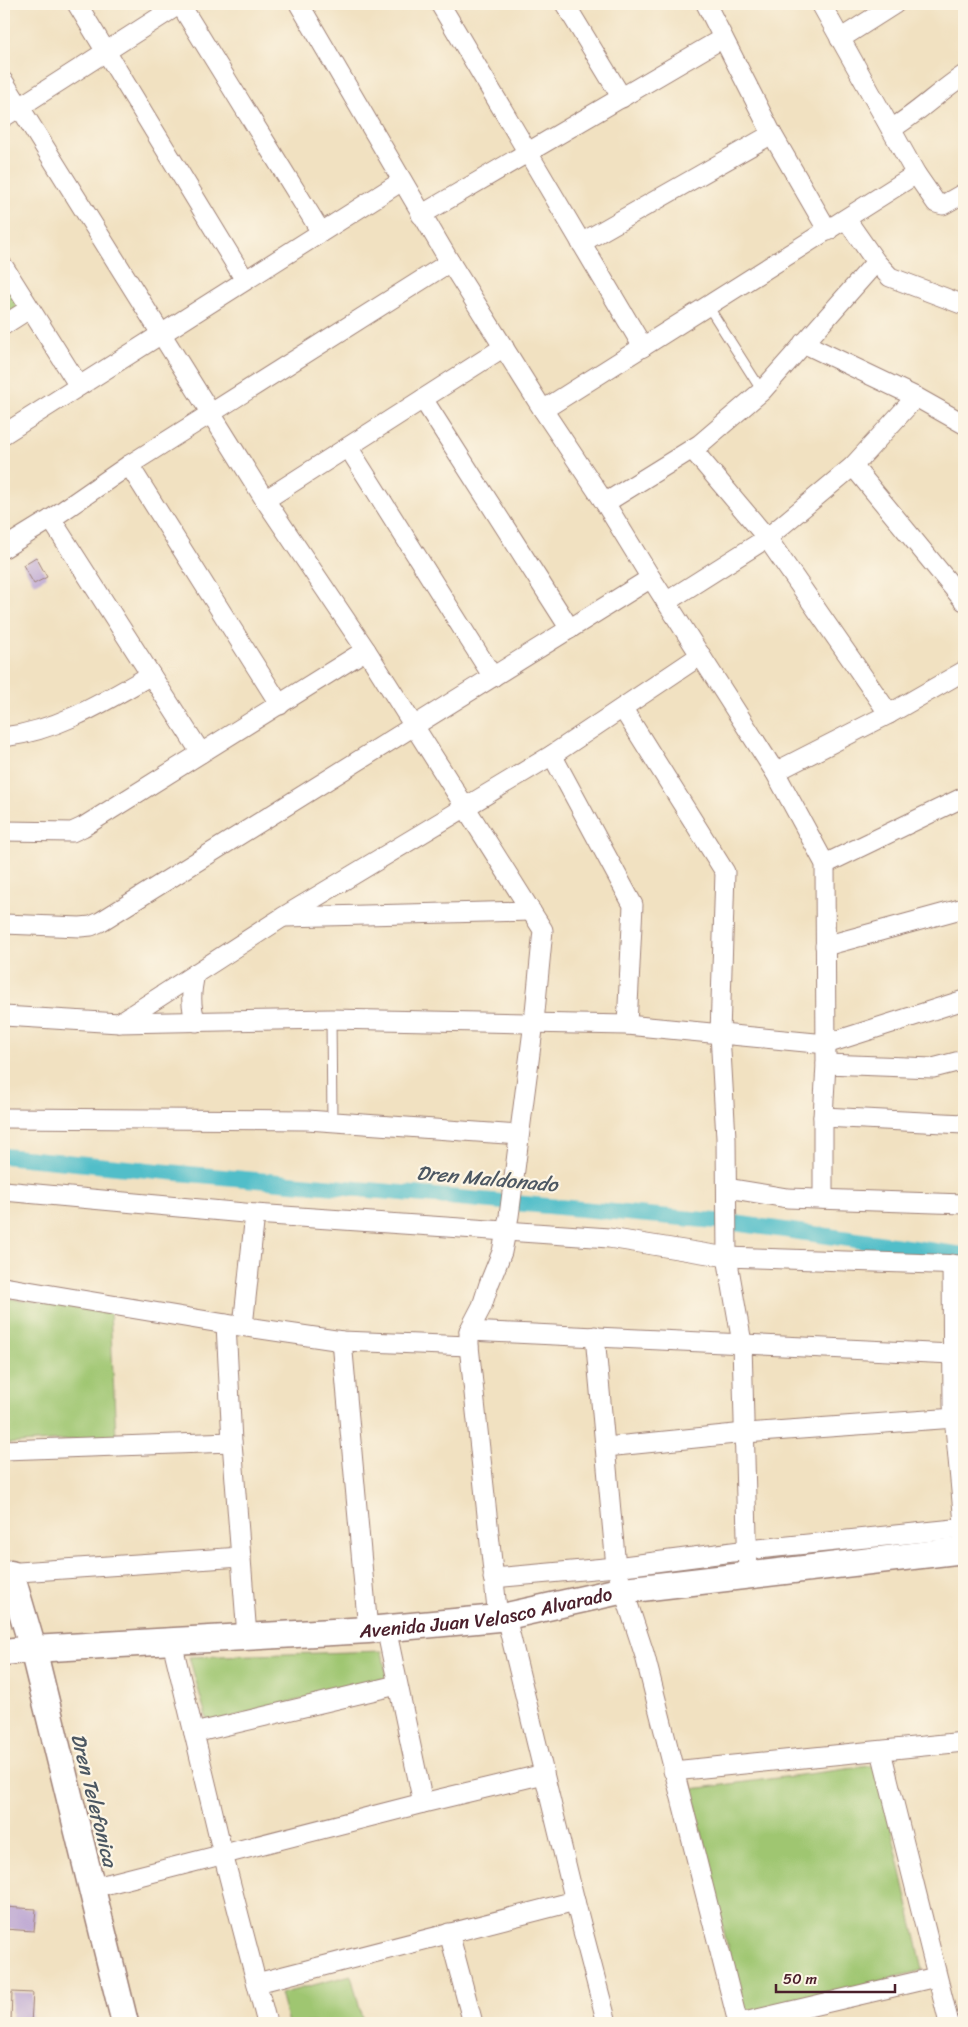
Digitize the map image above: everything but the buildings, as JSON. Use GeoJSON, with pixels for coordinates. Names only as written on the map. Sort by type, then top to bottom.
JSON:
{"type":"FeatureCollection","features":[{"type":"Feature","properties":{"kind":"street"},"geometry":{"type":"LineString","coordinates":[[77,4],[245,280]]}},
{"type":"Feature","properties":{"kind":"street"},"geometry":{"type":"LineString","coordinates":[[12,112],[180,4],[321,232]]}},
{"type":"Feature","properties":{"kind":"street"},"geometry":{"type":"LineString","coordinates":[[299,4],[450,262],[543,410],[606,503],[666,602],[775,772],[825,864],[826,1064],[823,1117],[823,1199]]}},
{"type":"Feature","properties":{"kind":"street"},"geometry":{"type":"LineString","coordinates":[[440,4],[643,347]]}},
{"type":"Feature","properties":{"kind":"street"},"geometry":{"type":"LineString","coordinates":[[565,4],[622,98]]}},
{"type":"Feature","properties":{"kind":"street"},"geometry":{"type":"LineString","coordinates":[[706,4],[772,134],[828,231]]}},
{"type":"Feature","properties":{"kind":"street"},"geometry":{"type":"LineString","coordinates":[[820,4],[916,174],[936,203],[943,205],[964,193]]}},
{"type":"Feature","properties":{"kind":"street"},"geometry":{"type":"LineString","coordinates":[[840,39],[895,4]]}},
{"type":"Feature","properties":{"kind":"street"},"geometry":{"type":"LineString","coordinates":[[422,215],[723,38]]}},
{"type":"Feature","properties":{"kind":"street"},"geometry":{"type":"LineString","coordinates":[[891,129],[913,116],[947,86],[964,75]]}},
{"type":"Feature","properties":{"kind":"street"},"geometry":{"type":"LineString","coordinates":[[4,82],[12,112],[161,333],[265,500],[366,650],[543,930],[534,1022],[508,1223],[502,1252],[469,1339],[492,1578],[608,2023]]}},
{"type":"Feature","properties":{"kind":"street"},"geometry":{"type":"LineString","coordinates":[[581,243],[772,134]]}},
{"type":"Feature","properties":{"kind":"street"},"geometry":{"type":"LineString","coordinates":[[543,410],[916,174]]}},
{"type":"Feature","properties":{"kind":"street"},"geometry":{"type":"LineString","coordinates":[[4,434],[402,182]]}},
{"type":"Feature","properties":{"kind":"street"},"geometry":{"type":"LineString","coordinates":[[846,219],[876,262],[890,277],[964,306]]}},
{"type":"Feature","properties":{"kind":"street"},"geometry":{"type":"LineString","coordinates":[[4,548],[129,466],[450,262]]}},
{"type":"Feature","properties":{"kind":"street"},"geometry":{"type":"LineString","coordinates":[[606,503],[692,449],[762,392],[876,262]]}},
{"type":"Feature","properties":{"kind":"street"},"geometry":{"type":"LineString","coordinates":[[4,267],[79,386]]}},
{"type":"Feature","properties":{"kind":"street"},"geometry":{"type":"LineString","coordinates":[[4,325],[29,309]]}},
{"type":"Feature","properties":{"kind":"street"},"geometry":{"type":"LineString","coordinates":[[803,343],[916,397],[964,424]]}},
{"type":"Feature","properties":{"kind":"street"},"geometry":{"type":"LineString","coordinates":[[265,500],[504,347]]}},
{"type":"Feature","properties":{"kind":"street"},"geometry":{"type":"LineString","coordinates":[[666,602],[767,538],[853,466],[916,397]]}},
{"type":"Feature","properties":{"kind":"street"},"geometry":{"type":"LineString","coordinates":[[423,399],[570,629]]}},
{"type":"Feature","properties":{"kind":"street"},"geometry":{"type":"LineString","coordinates":[[348,447],[493,677]]}},
{"type":"Feature","properties":{"kind":"street"},"geometry":{"type":"LineString","coordinates":[[692,449],[767,538],[889,714]]}},
{"type":"Feature","properties":{"kind":"street"},"geometry":{"type":"LineString","coordinates":[[129,466],[280,705]]}},
{"type":"Feature","properties":{"kind":"street"},"geometry":{"type":"LineString","coordinates":[[853,466],[964,601]]}},
{"type":"Feature","properties":{"kind":"street"},"geometry":{"type":"LineString","coordinates":[[51,518],[201,753]]}},
{"type":"Feature","properties":{"kind":"street"},"geometry":{"type":"LineString","coordinates":[[4,924],[80,927],[91,926],[100,922],[651,578]]}},
{"type":"Feature","properties":{"kind":"street"},"geometry":{"type":"LineString","coordinates":[[4,832],[72,832],[83,827],[366,650]]}},
{"type":"Feature","properties":{"kind":"street"},"geometry":{"type":"LineString","coordinates":[[119,1023],[283,917],[552,755],[701,655]]}},
{"type":"Feature","properties":{"kind":"street"},"geometry":{"type":"LineString","coordinates":[[775,772],[889,714],[964,671]]}},
{"type":"Feature","properties":{"kind":"street"},"geometry":{"type":"LineString","coordinates":[[4,737],[50,727],[85,713],[151,675]]}},
{"type":"Feature","properties":{"kind":"street"},"geometry":{"type":"LineString","coordinates":[[623,709],[725,872],[720,1034],[727,1258],[742,1343],[748,1562],[964,1528]]}},
{"type":"Feature","properties":{"kind":"street"},"geometry":{"type":"LineString","coordinates":[[552,755],[634,906],[627,1025]]}},
{"type":"Feature","properties":{"kind":"street"},"geometry":{"type":"LineString","coordinates":[[825,864],[964,798]]}},
{"type":"Feature","properties":{"kind":"street"},"geometry":{"type":"LineString","coordinates":[[825,946],[964,908]]}},
{"type":"Feature","properties":{"kind":"street"},"geometry":{"type":"LineString","coordinates":[[283,917],[531,911]]}},
{"type":"Feature","properties":{"kind":"street"},"geometry":{"type":"LineString","coordinates":[[195,974],[191,1008],[196,1022]]}},
{"type":"Feature","properties":{"kind":"street"},"geometry":{"type":"LineString","coordinates":[[4,1016],[119,1023],[331,1019],[627,1025],[826,1044],[964,1000]]}},
{"type":"Feature","properties":{"kind":"street"},"geometry":{"type":"LineString","coordinates":[[826,1064],[933,1068],[964,1060]]}},
{"type":"Feature","properties":{"kind":"street"},"geometry":{"type":"LineString","coordinates":[[823,1117],[964,1124]]}},
{"type":"Feature","properties":{"kind":"street"},"geometry":{"type":"LineString","coordinates":[[4,1118],[162,1118],[332,1122],[519,1135]]}},
{"type":"Feature","properties":{"kind":"street"},"geometry":{"type":"LineString","coordinates":[[726,1188],[787,1198],[964,1204]]}},
{"type":"Feature","properties":{"kind":"street"},"geometry":{"type":"LineString","coordinates":[[4,1191],[256,1214],[508,1223],[727,1258],[958,1265],[952,1354],[964,1523]]}},
{"type":"Feature","properties":{"kind":"street"},"geometry":{"type":"LineString","coordinates":[[247,1636],[232,1442],[235,1325],[256,1214]]}},
{"type":"Feature","properties":{"kind":"street"},"geometry":{"type":"LineString","coordinates":[[4,1287],[342,1341],[595,1336],[952,1354]]}},
{"type":"Feature","properties":{"kind":"street"},"geometry":{"type":"LineString","coordinates":[[595,1336],[620,1578],[645,1656],[739,2023],[936,1977]]}},
{"type":"Feature","properties":{"kind":"street"},"geometry":{"type":"LineString","coordinates":[[342,1341],[377,1629],[397,1685],[423,1803]]}},
{"type":"Feature","properties":{"kind":"street"},"geometry":{"type":"LineString","coordinates":[[606,1446],[745,1433],[957,1409]]}},
{"type":"Feature","properties":{"kind":"street"},"geometry":{"type":"LineString","coordinates":[[4,1450],[232,1442]]}},
{"type":"Feature","properties":{"kind":"street","name":"Avenida Juan Velasco Alvarado"},"geometry":{"type":"LineString","coordinates":[[4,1652],[377,1629],[502,1618],[620,1578],[748,1562],[964,1550]]}},
{"type":"Feature","properties":{"kind":"street"},"geometry":{"type":"LineString","coordinates":[[125,2023],[32,1649],[8,1574],[241,1556]]}},
{"type":"Feature","properties":{"kind":"street"},"geometry":{"type":"LineString","coordinates":[[492,1578],[620,1578]]}},
{"type":"Feature","properties":{"kind":"street"},"geometry":{"type":"LineString","coordinates":[[172,1642],[223,1854],[267,2023]]}},
{"type":"Feature","properties":{"kind":"street"},"geometry":{"type":"LineString","coordinates":[[194,1734],[397,1685]]}},
{"type":"Feature","properties":{"kind":"street"},"geometry":{"type":"LineString","coordinates":[[673,1771],[882,1752],[964,1742]]}},
{"type":"Feature","properties":{"kind":"street"},"geometry":{"type":"LineString","coordinates":[[882,1752],[936,1977],[949,2023]]}},
{"type":"Feature","properties":{"kind":"street"},"geometry":{"type":"LineString","coordinates":[[92,1888],[544,1774]]}},
{"type":"Feature","properties":{"kind":"street"},"geometry":{"type":"LineString","coordinates":[[257,1983],[575,1901]]}},
{"type":"Feature","properties":{"kind":"street"},"geometry":{"type":"LineString","coordinates":[[449,1933],[473,2023]]}},
{"type":"Feature","properties":{"kind":"lane"},"geometry":{"type":"LineString","coordinates":[[708,306],[762,392]]}},
{"type":"Feature","properties":{"kind":"lane"},"geometry":{"type":"LineString","coordinates":[[331,1019],[332,1122]]}},
{"type":"Feature","properties":{"kind":"green space"},"geometry":{"type":"Polygon","coordinates":[[[4,278],[22,306],[4,318],[4,278]]]}},
{"type":"Feature","properties":{"kind":"green space"},"geometry":{"type":"Polygon","coordinates":[[[4,1298],[110,1310],[116,1437],[4,1444],[4,1298]]]}},
{"type":"Feature","properties":{"kind":"green space"},"geometry":{"type":"Polygon","coordinates":[[[382,1651],[387,1678],[208,1723],[189,1657],[382,1651]]]}},
{"type":"Feature","properties":{"kind":"green space"},"geometry":{"type":"Polygon","coordinates":[[[877,1765],[923,1970],[743,2016],[692,1789],[877,1765]]]}},
{"type":"Feature","properties":{"kind":"green space"},"geometry":{"type":"Polygon","coordinates":[[[351,1975],[363,2021],[355,2023],[288,2023],[280,1994],[351,1975]]]}},
{"type":"Feature","properties":{"kind":"waterway","name":"Dren Maldonado"},"geometry":{"type":"LineString","coordinates":[[4,1156],[727,1222],[964,1255]]}},
{"type":"Feature","properties":{"kind":"waterway","name":"Dren Telefonica"},"geometry":{"type":"LineString","coordinates":[[4,1613],[15,1613]]}}]}
